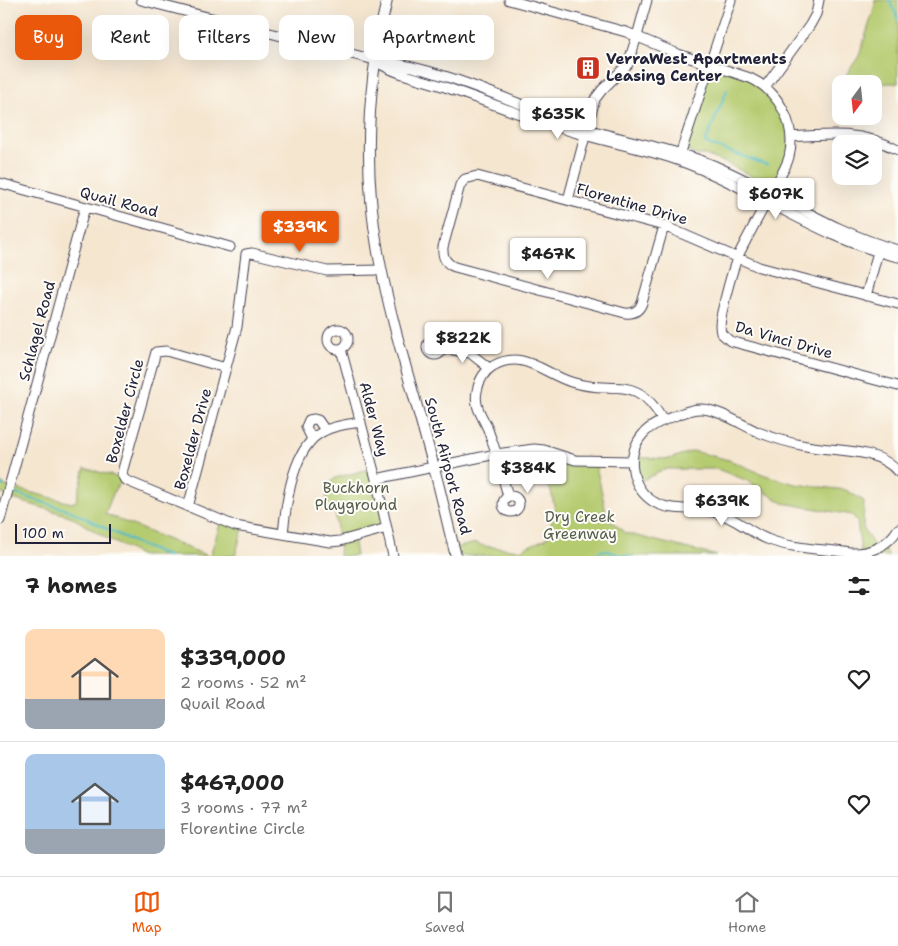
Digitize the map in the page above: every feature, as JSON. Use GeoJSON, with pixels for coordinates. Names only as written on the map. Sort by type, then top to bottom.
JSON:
{"type":"FeatureCollection","features":[{"type":"Feature","properties":{"kind":"main road","name":"South Airport Road"},"geometry":{"type":"LineString","coordinates":[[384,15],[387,0]]}},
{"type":"Feature","properties":{"kind":"main road","name":"South Airport Road"},"geometry":{"type":"LineString","coordinates":[[375,60],[369,114],[369,151],[374,230],[381,270],[403,361],[434,468],[456,556]]}},
{"type":"Feature","properties":{"kind":"street"},"geometry":{"type":"LineString","coordinates":[[141,0],[364,57]]}},
{"type":"Feature","properties":{"kind":"street","name":"Da Vinci Drive"},"geometry":{"type":"LineString","coordinates":[[509,0],[637,36],[664,48],[750,78],[765,87],[783,109],[788,122],[790,137],[787,160],[737,258],[720,322],[720,331],[730,341],[898,386]]}},
{"type":"Feature","properties":{"kind":"street"},"geometry":{"type":"LineString","coordinates":[[568,200],[596,99],[628,64],[647,0]]}},
{"type":"Feature","properties":{"kind":"street"},"geometry":{"type":"LineString","coordinates":[[679,157],[730,0]]}},
{"type":"Feature","properties":{"kind":"street"},"geometry":{"type":"LineString","coordinates":[[765,87],[810,25],[817,12],[818,0]]}},
{"type":"Feature","properties":{"kind":"street"},"geometry":{"type":"LineString","coordinates":[[375,60],[444,76],[586,132],[679,157],[717,176],[769,198],[845,241],[879,249],[898,250]]}},
{"type":"Feature","properties":{"kind":"street"},"geometry":{"type":"LineString","coordinates":[[790,137],[858,136],[878,141],[898,150]]}},
{"type":"Feature","properties":{"kind":"street","name":"Florentine Drive"},"geometry":{"type":"LineString","coordinates":[[664,226],[642,305],[635,311],[624,313],[455,268],[448,264],[443,256],[443,247],[460,185],[464,180],[476,176],[664,226],[737,258],[768,269],[898,304]]}},
{"type":"Feature","properties":{"kind":"street","name":"Quail Road"},"geometry":{"type":"LineString","coordinates":[[0,183],[230,247]]}},
{"type":"Feature","properties":{"kind":"street","name":"Schlagel Road"},"geometry":{"type":"LineString","coordinates":[[0,520],[85,207]]}},
{"type":"Feature","properties":{"kind":"street"},"geometry":{"type":"LineString","coordinates":[[879,249],[898,258]]}},
{"type":"Feature","properties":{"kind":"street"},"geometry":{"type":"LineString","coordinates":[[866,296],[879,249]]}},
{"type":"Feature","properties":{"kind":"street","name":"Boxelder Drive"},"geometry":{"type":"LineString","coordinates":[[381,270],[327,272],[251,253],[246,254],[238,322],[188,507],[235,526],[332,542],[387,528]]}},
{"type":"Feature","properties":{"kind":"street"},"geometry":{"type":"LineString","coordinates":[[442,348],[470,354],[489,368]]}},
{"type":"Feature","properties":{"kind":"street","name":"Alder Way"},"geometry":{"type":"LineString","coordinates":[[341,349],[376,479],[393,556]]}},
{"type":"Feature","properties":{"kind":"street","name":"Boxelder Circle"},"geometry":{"type":"LineString","coordinates":[[188,507],[129,483],[122,475],[157,352],[164,351],[226,368]]}},
{"type":"Feature","properties":{"kind":"street"},"geometry":{"type":"LineString","coordinates":[[508,496],[496,454],[477,408],[476,400],[480,380],[489,368],[506,360],[516,360],[527,362],[572,382],[635,391],[650,400],[663,421]]}},
{"type":"Feature","properties":{"kind":"street"},"geometry":{"type":"LineString","coordinates":[[898,472],[889,462],[878,457],[812,448],[758,432],[707,409],[693,409],[652,426],[641,436],[635,448],[632,461],[637,483],[644,494],[654,502],[665,506],[717,512],[773,541],[861,554],[883,545],[898,529]]}},
{"type":"Feature","properties":{"kind":"street"},"geometry":{"type":"LineString","coordinates":[[312,439],[306,428],[309,420],[318,420],[325,430]]}},
{"type":"Feature","properties":{"kind":"street"},"geometry":{"type":"LineString","coordinates":[[283,534],[285,512],[299,459],[304,449],[312,439],[325,430],[361,422]]}},
{"type":"Feature","properties":{"kind":"street"},"geometry":{"type":"LineString","coordinates":[[376,479],[496,454],[538,449],[575,460],[632,461]]}},
{"type":"Feature","properties":{"kind":"green space"},"geometry":{"type":"Polygon","coordinates":[[[875,0],[898,0],[898,83],[882,83],[882,75],[846,75],[859,56],[875,6],[875,0]]]}},
{"type":"Feature","properties":{"kind":"green space"},"geometry":{"type":"Polygon","coordinates":[[[710,65],[755,80],[783,109],[790,149],[773,190],[750,175],[726,163],[705,155],[696,155],[682,148],[710,65]]]}},
{"type":"Feature","properties":{"kind":"green space","name":"Dry Creek Greenway"},"geometry":{"type":"Polygon","coordinates":[[[530,450],[595,461],[607,517],[625,533],[717,556],[456,556],[454,548],[476,543],[484,546],[520,550],[547,538],[555,510],[551,491],[530,450]]]}},
{"type":"Feature","properties":{"kind":"green space"},"geometry":{"type":"Polygon","coordinates":[[[693,451],[729,460],[765,475],[795,484],[846,490],[864,501],[863,528],[876,549],[883,545],[889,556],[822,556],[823,549],[861,553],[857,521],[852,515],[783,503],[748,481],[717,469],[665,469],[637,483],[632,457],[669,459],[693,451]]]}},
{"type":"Feature","properties":{"kind":"green space"},"geometry":{"type":"Polygon","coordinates":[[[85,468],[124,479],[115,489],[105,514],[208,556],[142,556],[106,538],[70,516],[6,497],[0,491],[0,483],[72,503],[76,501],[85,468]]]}},
{"type":"Feature","properties":{"kind":"green space","name":"Buckhorn Playground"},"geometry":{"type":"Polygon","coordinates":[[[373,468],[387,528],[353,538],[356,556],[339,556],[340,542],[338,542],[335,510],[326,506],[328,486],[335,478],[373,468]]]}},
{"type":"Feature","properties":{"kind":"green space"},"geometry":{"type":"Polygon","coordinates":[[[221,521],[243,528],[235,556],[210,556],[221,521]]]}},
{"type":"Feature","properties":{"kind":"waterway"},"geometry":{"type":"LineString","coordinates":[[889,0],[898,19]]}},
{"type":"Feature","properties":{"kind":"waterway"},"geometry":{"type":"LineString","coordinates":[[727,90],[705,143],[768,165]]}},
{"type":"Feature","properties":{"kind":"waterway"},"geometry":{"type":"LineString","coordinates":[[0,484],[4,486]]}},
{"type":"Feature","properties":{"kind":"waterway"},"geometry":{"type":"LineString","coordinates":[[13,493],[71,511],[140,545],[168,556]]}},
{"type":"Feature","properties":{"kind":"waterway"},"geometry":{"type":"LineString","coordinates":[[592,556],[604,550],[631,556]]}},
{"type":"Feature","properties":{"kind":"place","name":"VerraWest Apartments Leasing Center"},"geometry":{"type":"Point","coordinates":[588,68]}}]}
